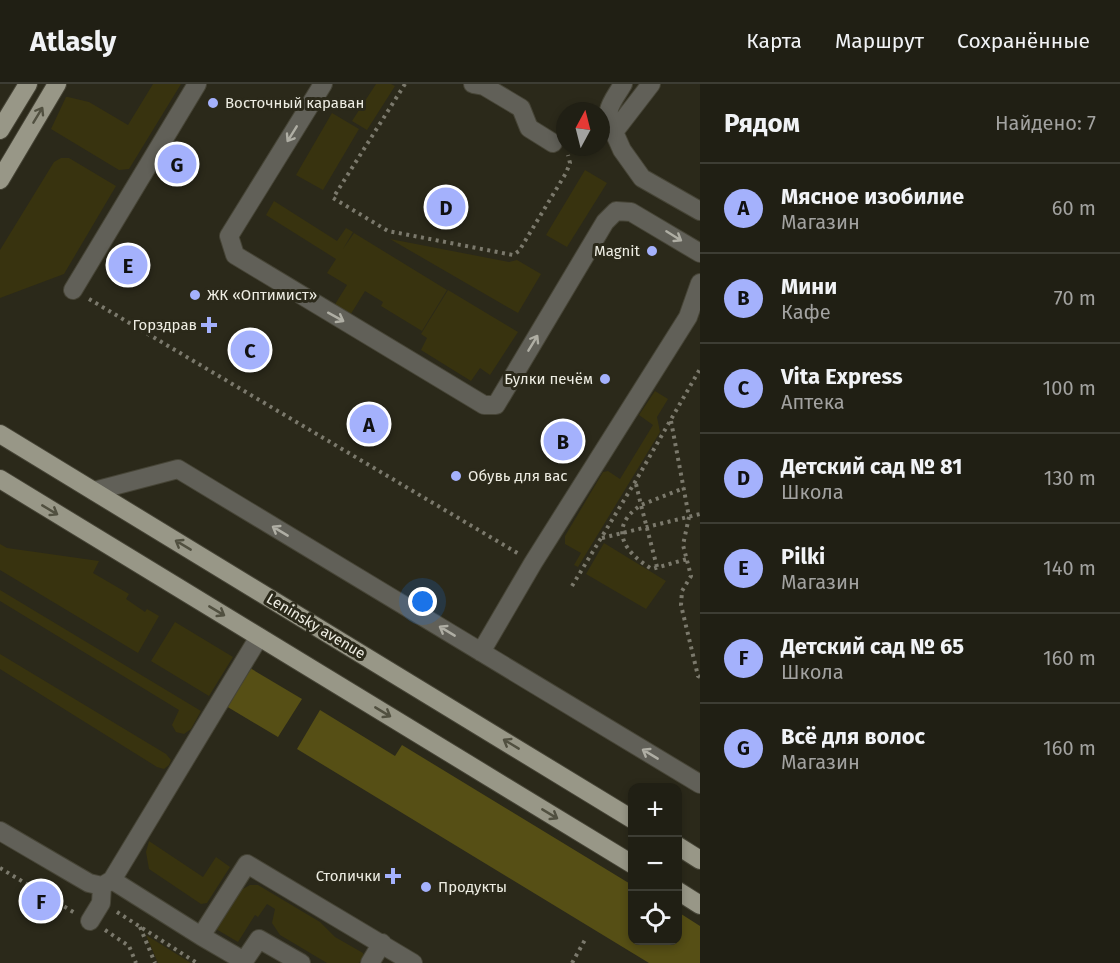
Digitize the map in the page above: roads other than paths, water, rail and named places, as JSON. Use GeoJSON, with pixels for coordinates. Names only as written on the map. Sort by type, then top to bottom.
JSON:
{"type":"FeatureCollection","features":[{"type":"Feature","properties":{"kind":"main road"},"geometry":{"type":"LineString","coordinates":[[0,130],[28,84]]}},
{"type":"Feature","properties":{"kind":"main road"},"geometry":{"type":"LineString","coordinates":[[0,180],[57,84]]}},
{"type":"Feature","properties":{"kind":"main road","name":"Leninsky avenue"},"geometry":{"type":"LineString","coordinates":[[0,434],[628,816]]}},
{"type":"Feature","properties":{"kind":"main road"},"geometry":{"type":"LineString","coordinates":[[0,479],[628,861]]}},
{"type":"Feature","properties":{"kind":"main road"},"geometry":{"type":"LineString","coordinates":[[682,849],[700,860]]}},
{"type":"Feature","properties":{"kind":"main road"},"geometry":{"type":"LineString","coordinates":[[682,894],[700,905]]}},
{"type":"Feature","properties":{"kind":"street"},"geometry":{"type":"LineString","coordinates":[[73,290],[197,84]]}},
{"type":"Feature","properties":{"kind":"street"},"geometry":{"type":"LineString","coordinates":[[323,84],[229,236],[235,255],[484,405],[496,405],[606,222],[616,211],[631,212],[700,253]]}},
{"type":"Feature","properties":{"kind":"street"},"geometry":{"type":"LineString","coordinates":[[473,84],[484,86],[521,108],[529,128],[553,143]]}},
{"type":"Feature","properties":{"kind":"street"},"geometry":{"type":"LineString","coordinates":[[623,84],[608,109],[607,120],[622,150],[642,178],[700,211]]}},
{"type":"Feature","properties":{"kind":"street"},"geometry":{"type":"LineString","coordinates":[[614,132],[651,84]]}},
{"type":"Feature","properties":{"kind":"street"},"geometry":{"type":"LineString","coordinates":[[240,218],[255,228]]}},
{"type":"Feature","properties":{"kind":"street"},"geometry":{"type":"LineString","coordinates":[[481,652],[533,563],[694,321],[700,283]]}},
{"type":"Feature","properties":{"kind":"street"},"geometry":{"type":"LineString","coordinates":[[94,491],[178,469],[700,784]]}},
{"type":"Feature","properties":{"kind":"street"},"geometry":{"type":"LineString","coordinates":[[90,921],[105,889],[259,637]]}},
{"type":"Feature","properties":{"kind":"street"},"geometry":{"type":"LineString","coordinates":[[0,831],[89,883],[201,936],[244,962],[259,939],[301,963]]}},
{"type":"Feature","properties":{"kind":"street"},"geometry":{"type":"LineString","coordinates":[[201,936],[247,864],[414,963]]}},
{"type":"Feature","properties":{"kind":"street"},"geometry":{"type":"LineString","coordinates":[[370,963],[382,943]]}},
{"type":"Feature","properties":{"kind":"place","name":"Восточный караван"},"geometry":{"type":"Point","coordinates":[213,103]}},
{"type":"Feature","properties":{"kind":"place","name":"Всё для волос"},"geometry":{"type":"Point","coordinates":[177,164]}},
{"type":"Feature","properties":{"kind":"place","name":"Детский сад № 81"},"geometry":{"type":"Point","coordinates":[446,207]}},
{"type":"Feature","properties":{"kind":"place","name":"Magnit"},"geometry":{"type":"Point","coordinates":[652,251]}},
{"type":"Feature","properties":{"kind":"place","name":"Pilki"},"geometry":{"type":"Point","coordinates":[128,265]}},
{"type":"Feature","properties":{"kind":"place","name":"ЖК «Оптимист»"},"geometry":{"type":"Point","coordinates":[195,295]}},
{"type":"Feature","properties":{"kind":"place","name":"Горздрав"},"geometry":{"type":"Point","coordinates":[209,325]}},
{"type":"Feature","properties":{"kind":"place","name":"Vita Express"},"geometry":{"type":"Point","coordinates":[250,350]}},
{"type":"Feature","properties":{"kind":"place","name":"Булки печём"},"geometry":{"type":"Point","coordinates":[605,379]}},
{"type":"Feature","properties":{"kind":"place","name":"Мясное изобилие"},"geometry":{"type":"Point","coordinates":[369,424]}},
{"type":"Feature","properties":{"kind":"place","name":"Мини"},"geometry":{"type":"Point","coordinates":[563,441]}},
{"type":"Feature","properties":{"kind":"place","name":"Обувь для вас"},"geometry":{"type":"Point","coordinates":[456,476]}},
{"type":"Feature","properties":{"kind":"place","name":"Столички"},"geometry":{"type":"Point","coordinates":[393,876]}},
{"type":"Feature","properties":{"kind":"place","name":"Продукты"},"geometry":{"type":"Point","coordinates":[426,887]}},
{"type":"Feature","properties":{"kind":"place","name":"Детский сад № 65"},"geometry":{"type":"Point","coordinates":[41,901]}}]}
